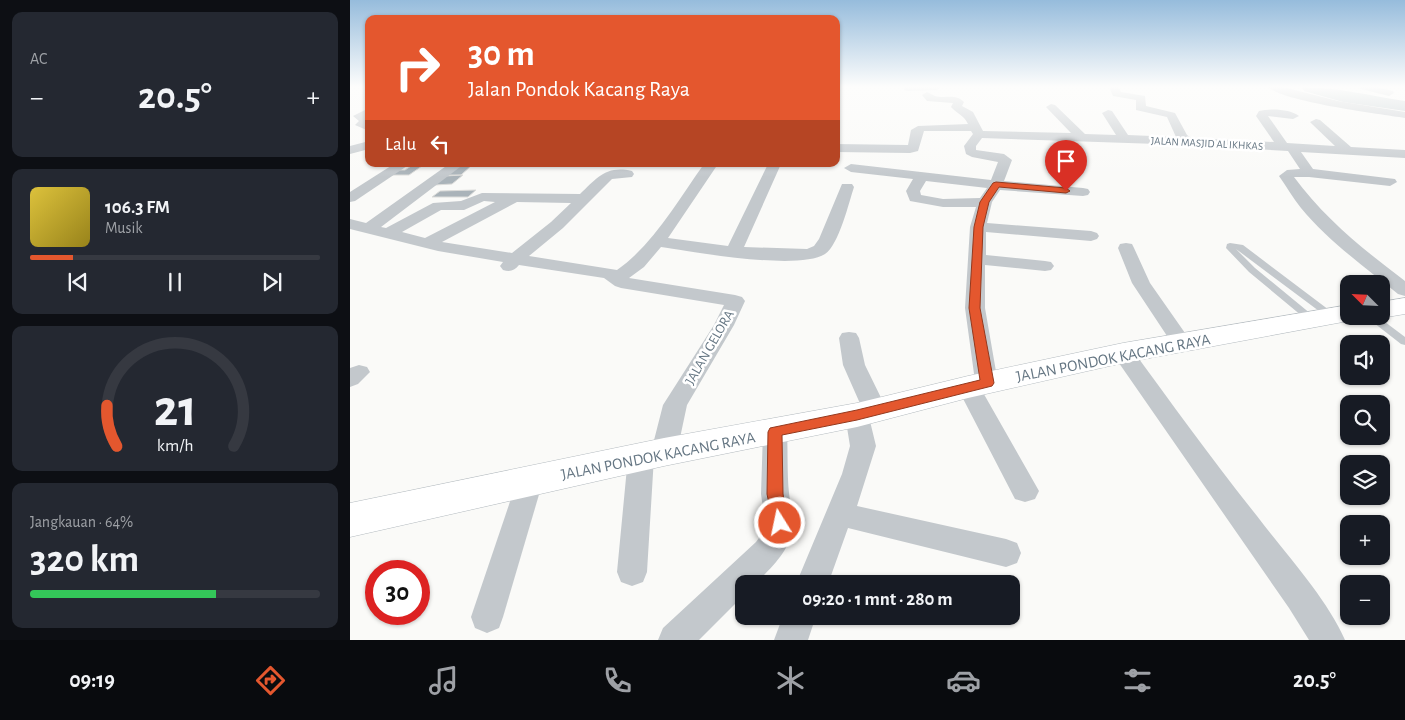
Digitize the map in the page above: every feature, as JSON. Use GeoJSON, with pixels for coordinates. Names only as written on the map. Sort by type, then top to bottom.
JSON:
{"type":"FeatureCollection","features":[{"type":"Feature","properties":{"kind":"main road"},"geometry":{"type":"LineString","coordinates":[[1390,308],[1405,306]]}},
{"type":"Feature","properties":{"kind":"main road","name":"JALAN PONDOK KACANG RAYA"},"geometry":{"type":"LineString","coordinates":[[350,520],[653,455],[775,432],[1124,353],[1330,316]]}},
{"type":"Feature","properties":{"kind":"street"},"geometry":{"type":"LineString","coordinates":[[969,117],[967,138],[972,154],[999,157],[1005,160],[996,185],[985,202],[978,227],[975,308],[978,385],[1025,491]]}},
{"type":"Feature","properties":{"kind":"street"},"geometry":{"type":"LineString","coordinates":[[1061,117],[1081,136]]}},
{"type":"Feature","properties":{"kind":"street"},"geometry":{"type":"LineString","coordinates":[[1110,117],[1123,138]]}},
{"type":"Feature","properties":{"kind":"street"},"geometry":{"type":"LineString","coordinates":[[1171,117],[1182,137],[1188,140]]}},
{"type":"Feature","properties":{"kind":"street"},"geometry":{"type":"LineString","coordinates":[[1263,117],[1309,173]]}},
{"type":"Feature","properties":{"kind":"street"},"geometry":{"type":"LineString","coordinates":[[1316,122],[1348,151]]}},
{"type":"Feature","properties":{"kind":"street"},"geometry":{"type":"LineString","coordinates":[[840,148],[910,149],[914,148],[918,130],[922,128],[967,138]]}},
{"type":"Feature","properties":{"kind":"street","name":"JALAN MASJID AL IKHKAS"},"geometry":{"type":"LineString","coordinates":[[967,138],[1081,136],[1188,140],[1405,154]]}},
{"type":"Feature","properties":{"kind":"street"},"geometry":{"type":"LineString","coordinates":[[917,139],[967,138]]}},
{"type":"Feature","properties":{"kind":"street"},"geometry":{"type":"LineString","coordinates":[[350,150],[365,146]]}},
{"type":"Feature","properties":{"kind":"street"},"geometry":{"type":"LineString","coordinates":[[350,198],[398,167]]}},
{"type":"Feature","properties":{"kind":"street"},"geometry":{"type":"LineString","coordinates":[[370,228],[453,167]]}},
{"type":"Feature","properties":{"kind":"street"},"geometry":{"type":"LineString","coordinates":[[350,224],[512,263],[610,273],[616,279],[638,263],[657,241],[708,167]]}},
{"type":"Feature","properties":{"kind":"street"},"geometry":{"type":"LineString","coordinates":[[733,252],[773,167]]}},
{"type":"Feature","properties":{"kind":"street"},"geometry":{"type":"LineString","coordinates":[[851,168],[996,185],[1083,192]]}},
{"type":"Feature","properties":{"kind":"street"},"geometry":{"type":"LineString","coordinates":[[1390,182],[1309,173],[1287,174],[1286,176],[1306,204],[1324,222],[1364,258],[1405,290]]}},
{"type":"Feature","properties":{"kind":"street"},"geometry":{"type":"LineString","coordinates":[[512,263],[585,199],[608,175],[627,174]]}},
{"type":"Feature","properties":{"kind":"street"},"geometry":{"type":"LineString","coordinates":[[922,176],[913,191],[915,198],[943,203],[985,202]]}},
{"type":"Feature","properties":{"kind":"street"},"geometry":{"type":"LineString","coordinates":[[657,241],[733,252],[807,255],[820,250],[827,238],[847,187]]}},
{"type":"Feature","properties":{"kind":"street"},"geometry":{"type":"LineString","coordinates":[[389,233],[438,206],[464,205],[478,198],[489,196],[585,199]]}},
{"type":"Feature","properties":{"kind":"street"},"geometry":{"type":"LineString","coordinates":[[427,243],[517,197]]}},
{"type":"Feature","properties":{"kind":"street"},"geometry":{"type":"LineString","coordinates":[[978,227],[1091,236]]}},
{"type":"Feature","properties":{"kind":"street"},"geometry":{"type":"LineString","coordinates":[[1126,248],[1141,283],[1182,343]]}},
{"type":"Feature","properties":{"kind":"street"},"geometry":{"type":"LineString","coordinates":[[977,259],[1045,266]]}},
{"type":"Feature","properties":{"kind":"street","name":"JALAN GELORA"},"geometry":{"type":"LineString","coordinates":[[616,279],[621,282],[735,301],[724,325],[675,405],[653,455]]}},
{"type":"Feature","properties":{"kind":"street"},"geometry":{"type":"LineString","coordinates":[[815,575],[863,446],[866,412],[849,338]]}},
{"type":"Feature","properties":{"kind":"street"},"geometry":{"type":"LineString","coordinates":[[1124,353],[1230,503],[1300,597],[1328,640]]}},
{"type":"Feature","properties":{"kind":"street"},"geometry":{"type":"LineString","coordinates":[[675,640],[767,552],[776,538],[780,523],[775,494],[775,432]]}},
{"type":"Feature","properties":{"kind":"street"},"geometry":{"type":"LineString","coordinates":[[632,572],[653,455]]}},
{"type":"Feature","properties":{"kind":"street"},"geometry":{"type":"LineString","coordinates":[[488,617],[530,481]]}},
{"type":"Feature","properties":{"kind":"street"},"geometry":{"type":"LineString","coordinates":[[839,514],[1006,553]]}},
{"type":"Feature","properties":{"kind":"street"},"geometry":{"type":"LineString","coordinates":[[791,640],[797,625]]}},
{"type":"Feature","properties":{"kind":"lane"},"geometry":{"type":"LineString","coordinates":[[1230,246],[1240,247],[1330,316],[1252,270],[1230,246]]}},
{"type":"Feature","properties":{"kind":"lane"},"geometry":{"type":"LineString","coordinates":[[1382,325],[1405,342]]}},
{"type":"Feature","properties":{"kind":"building"},"geometry":{"type":"Polygon","coordinates":[[[410,167],[421,167],[409,175],[386,175],[394,170],[405,170],[410,167]]]}},
{"type":"Feature","properties":{"kind":"building"},"geometry":{"type":"Polygon","coordinates":[[[456,167],[470,167],[461,175],[446,175],[456,167]]]}},
{"type":"Feature","properties":{"kind":"building"},"geometry":{"type":"Polygon","coordinates":[[[463,175],[452,184],[434,185],[445,176],[463,175]]]}},
{"type":"Feature","properties":{"kind":"building"},"geometry":{"type":"Polygon","coordinates":[[[476,190],[468,197],[432,197],[440,191],[476,190]]]}},
{"type":"Feature","properties":{"kind":"route"},"geometry":{"type":"LineString","coordinates":[[780,523],[775,494],[775,432],[857,415],[987,383],[975,308],[978,227],[985,202],[996,185],[1066,191]]}}]}
